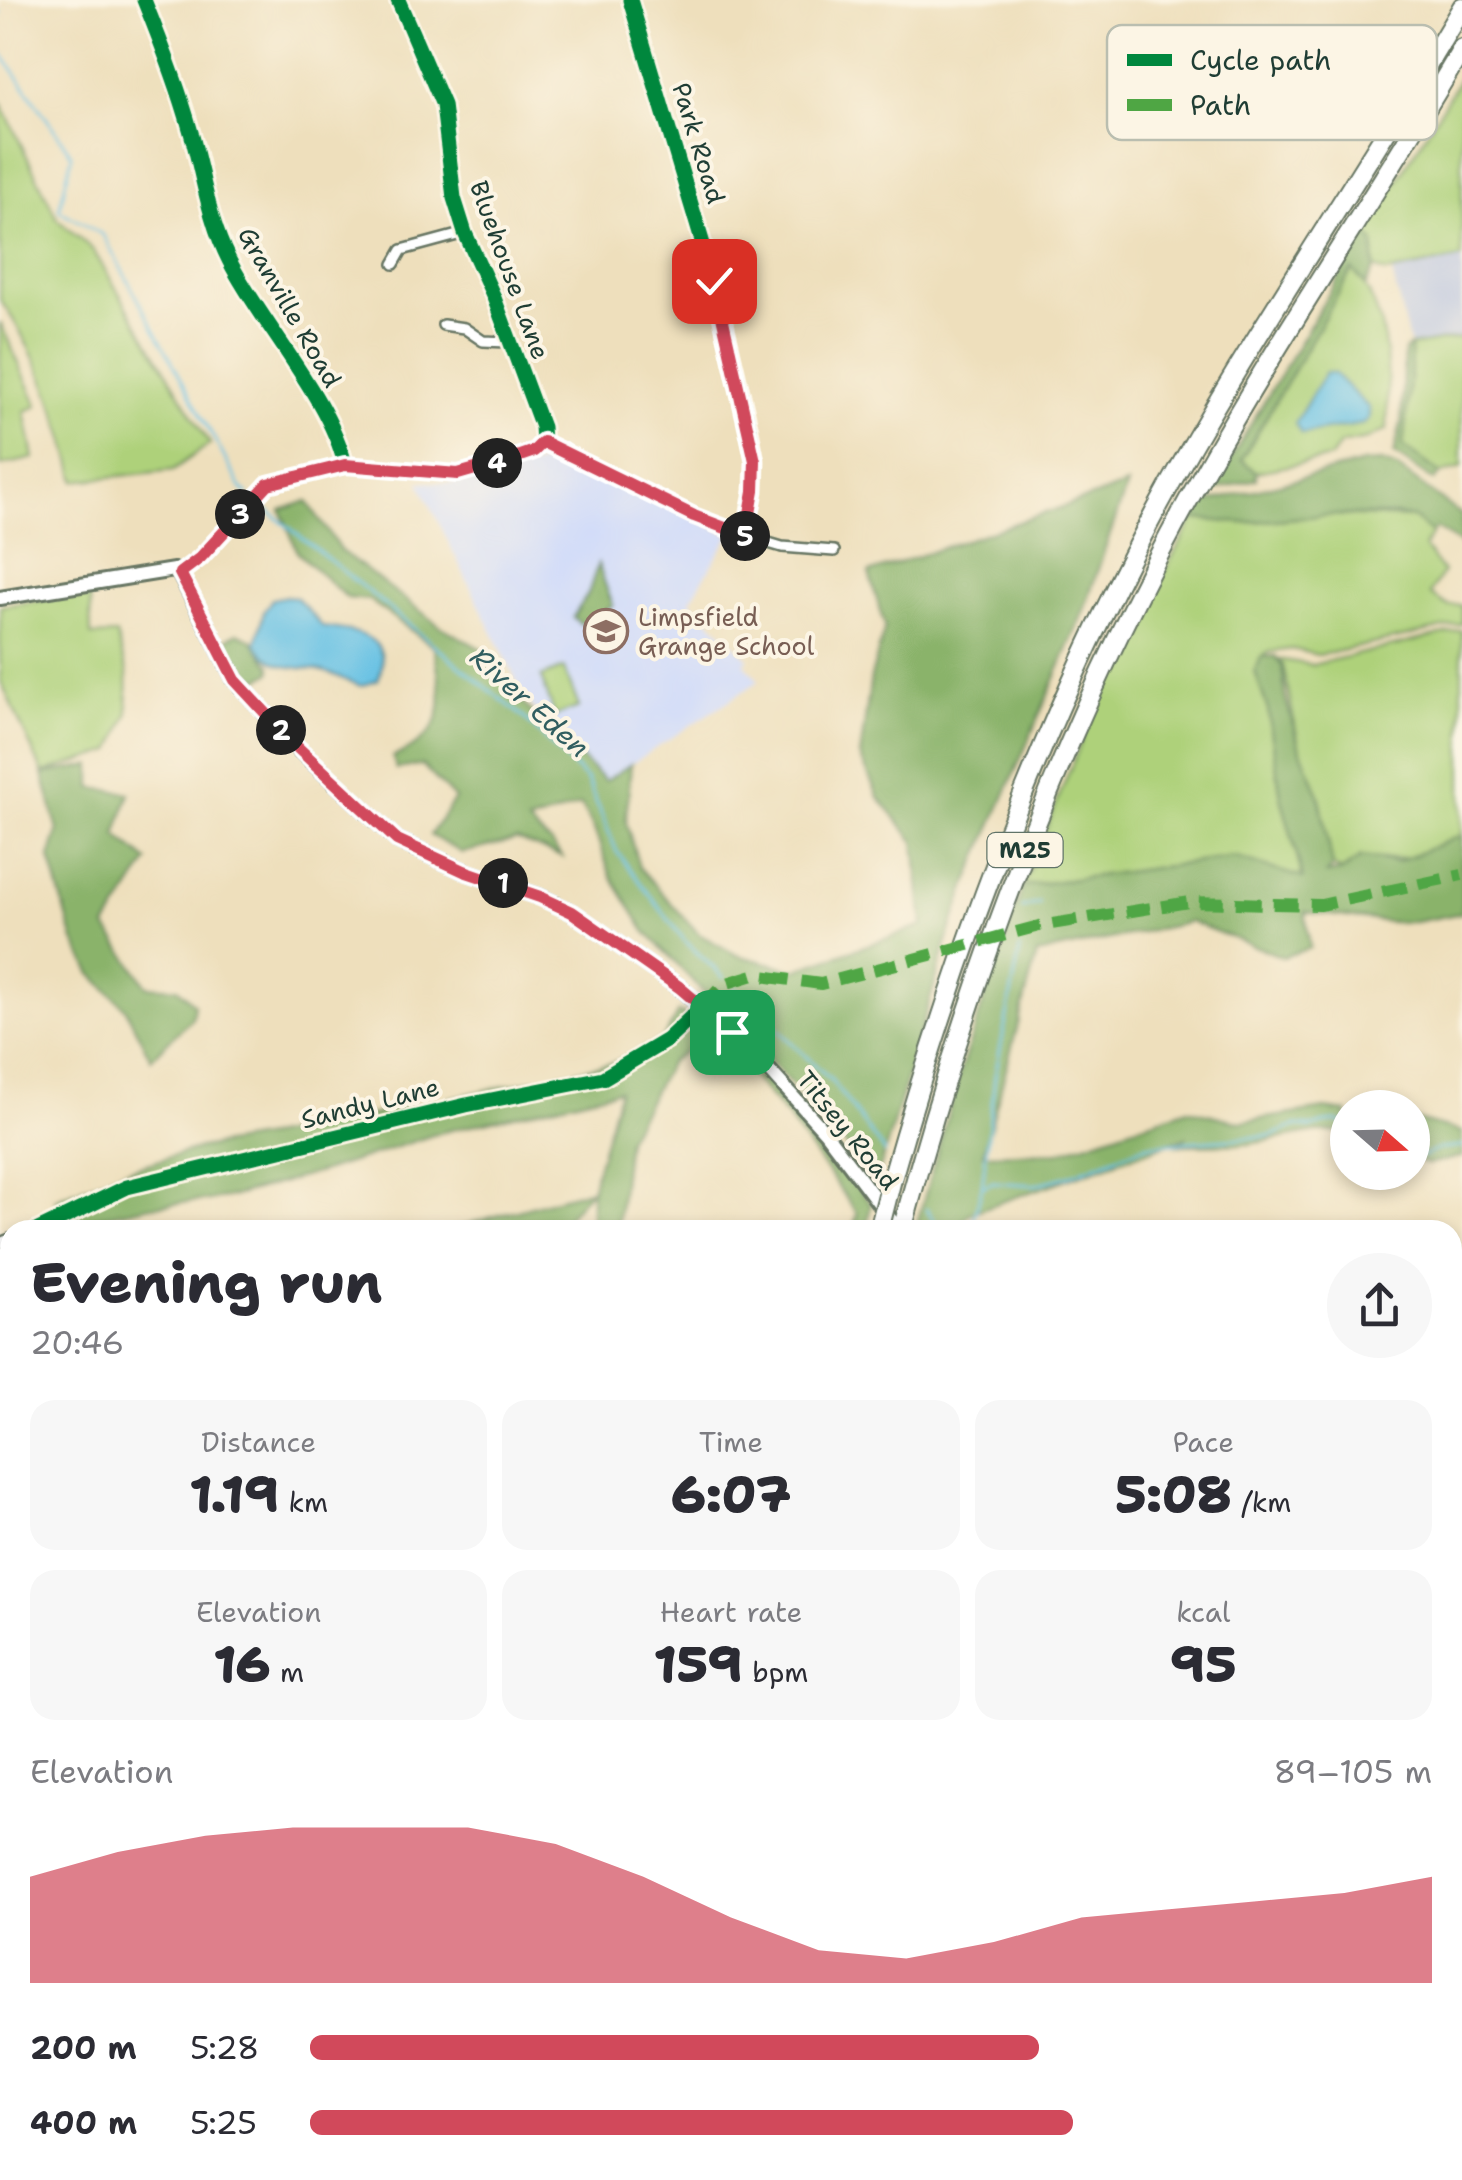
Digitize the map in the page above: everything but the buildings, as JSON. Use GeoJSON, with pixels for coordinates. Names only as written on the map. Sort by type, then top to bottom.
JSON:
{"type":"FeatureCollection","features":[{"type":"Feature","properties":{"kind":"highway","name":"M25"},"geometry":{"type":"LineString","coordinates":[[1437,48],[1462,7]]}},
{"type":"Feature","properties":{"kind":"highway","name":"M25"},"geometry":{"type":"LineString","coordinates":[[1437,90],[1462,49]]}},
{"type":"Feature","properties":{"kind":"highway","name":"M25"},"geometry":{"type":"LineString","coordinates":[[882,1220],[940,1019],[996,862],[1073,680],[1168,490],[1381,140]]}},
{"type":"Feature","properties":{"kind":"highway","name":"M25"},"geometry":{"type":"LineString","coordinates":[[903,1220],[952,1054],[1009,889],[1080,716],[1198,482],[1407,140]]}},
{"type":"Feature","properties":{"kind":"main road"},"geometry":{"type":"LineString","coordinates":[[0,598],[130,576],[174,570],[180,573]]}},
{"type":"Feature","properties":{"kind":"main road","name":"Titsey Road"},"geometry":{"type":"LineString","coordinates":[[180,573],[235,680],[298,748],[397,840],[464,871],[540,897],[613,938],[702,1007],[762,1062],[825,1132],[892,1220]]}},
{"type":"Feature","properties":{"kind":"street","name":"Granville Road"},"geometry":{"type":"LineString","coordinates":[[144,0],[187,120],[213,224],[230,261],[322,412],[341,447],[345,465]]}},
{"type":"Feature","properties":{"kind":"street","name":"Bluehouse Lane"},"geometry":{"type":"LineString","coordinates":[[398,0],[443,105],[454,198],[542,428],[543,442]]}},
{"type":"Feature","properties":{"kind":"street","name":"Park Road"},"geometry":{"type":"LineString","coordinates":[[630,0],[714,281],[749,429],[755,461],[746,536]]}},
{"type":"Feature","properties":{"kind":"street"},"geometry":{"type":"LineString","coordinates":[[394,264],[402,250],[465,234]]}},
{"type":"Feature","properties":{"kind":"street"},"geometry":{"type":"LineString","coordinates":[[443,325],[464,328],[483,341],[508,342]]}},
{"type":"Feature","properties":{"kind":"street"},"geometry":{"type":"LineString","coordinates":[[180,573],[200,558],[268,484],[345,465],[458,474],[534,451],[543,442],[694,516],[746,536],[782,546],[834,551]]}},
{"type":"Feature","properties":{"kind":"street","name":"Sandy Lane"},"geometry":{"type":"LineString","coordinates":[[59,1220],[127,1187],[466,1105],[603,1078],[667,1040],[702,1007]]}},
{"type":"Feature","properties":{"kind":"shaded area"},"geometry":{"type":"Polygon","coordinates":[[[1462,258],[1462,337],[1410,346],[1392,272],[1462,258]]]}},
{"type":"Feature","properties":{"kind":"shaded area","name":"Limpsfield Grange School"},"geometry":{"type":"Polygon","coordinates":[[[564,459],[730,535],[690,601],[749,659],[744,663],[759,681],[605,781],[557,738],[524,696],[419,482],[451,483],[564,459]]]}},
{"type":"Feature","properties":{"kind":"green space"},"geometry":{"type":"Polygon","coordinates":[[[1462,75],[1462,258],[1386,273],[1374,268],[1374,242],[1365,233],[1422,140],[1437,140],[1437,116],[1462,75]]]}},
{"type":"Feature","properties":{"kind":"green space"},"geometry":{"type":"Polygon","coordinates":[[[0,101],[58,220],[93,250],[210,444],[173,470],[76,481],[46,386],[25,340],[0,300],[0,101]]]}},
{"type":"Feature","properties":{"kind":"green space"},"geometry":{"type":"Polygon","coordinates":[[[1365,233],[1374,242],[1374,268],[1366,285],[1352,270],[1241,460],[1256,472],[1256,479],[1211,491],[1365,233]]]}},
{"type":"Feature","properties":{"kind":"green space"},"geometry":{"type":"Polygon","coordinates":[[[1352,269],[1365,287],[1381,325],[1387,366],[1387,430],[1340,444],[1331,458],[1256,472],[1241,461],[1352,269]]]}},
{"type":"Feature","properties":{"kind":"green space"},"geometry":{"type":"Polygon","coordinates":[[[0,322],[38,406],[25,411],[34,458],[0,466],[0,322]]]}},
{"type":"Feature","properties":{"kind":"green space"},"geometry":{"type":"Polygon","coordinates":[[[1462,337],[1462,467],[1441,474],[1403,446],[1410,346],[1462,337]]]}},
{"type":"Feature","properties":{"kind":"green space"},"geometry":{"type":"Polygon","coordinates":[[[1410,346],[1403,446],[1441,474],[1434,481],[1394,454],[1401,423],[1404,350],[1410,346]]]}},
{"type":"Feature","properties":{"kind":"green space"},"geometry":{"type":"Polygon","coordinates":[[[1381,462],[1398,468],[1462,515],[1462,545],[1436,528],[1432,533],[1413,518],[1396,515],[1329,515],[1242,523],[1194,519],[1203,503],[1363,463],[1381,462]]]}},
{"type":"Feature","properties":{"kind":"green space"},"geometry":{"type":"Polygon","coordinates":[[[1127,485],[1083,613],[969,879],[876,1182],[872,1183],[836,1131],[645,931],[611,876],[581,805],[528,823],[562,857],[517,840],[462,853],[430,835],[455,799],[422,765],[396,769],[393,757],[426,737],[439,713],[440,684],[434,647],[369,600],[347,598],[298,553],[281,510],[307,501],[341,551],[440,626],[485,651],[516,697],[605,781],[631,764],[626,822],[639,867],[699,934],[737,955],[795,970],[923,926],[915,842],[878,796],[860,756],[871,677],[885,627],[869,573],[1127,485]]]}},
{"type":"Feature","properties":{"kind":"green space"},"geometry":{"type":"Polygon","coordinates":[[[1329,515],[1413,518],[1432,533],[1424,547],[1443,572],[1430,594],[1448,606],[1462,605],[1462,624],[1331,653],[1318,655],[1292,649],[1261,657],[1255,671],[1268,710],[1281,797],[1303,878],[1023,886],[1085,732],[1157,584],[1194,519],[1242,523],[1329,515]]]}},
{"type":"Feature","properties":{"kind":"green space"},"geometry":{"type":"Polygon","coordinates":[[[598,564],[613,606],[580,624],[573,617],[588,594],[598,564]]]}},
{"type":"Feature","properties":{"kind":"green space"},"geometry":{"type":"Polygon","coordinates":[[[90,597],[91,636],[116,635],[127,671],[128,714],[112,751],[43,773],[0,680],[0,606],[90,597]]]}},
{"type":"Feature","properties":{"kind":"green space"},"geometry":{"type":"Polygon","coordinates":[[[1462,630],[1462,835],[1414,856],[1361,857],[1342,871],[1333,867],[1320,798],[1299,746],[1283,665],[1278,659],[1312,665],[1462,630]]]}},
{"type":"Feature","properties":{"kind":"green space"},"geometry":{"type":"Polygon","coordinates":[[[237,633],[251,639],[271,666],[271,672],[258,680],[244,668],[236,676],[219,644],[237,633]]]}},
{"type":"Feature","properties":{"kind":"green space"},"geometry":{"type":"Polygon","coordinates":[[[1275,656],[1282,666],[1285,696],[1299,746],[1319,795],[1333,867],[1327,874],[1342,871],[1361,857],[1397,862],[1462,835],[1462,913],[1415,922],[1391,922],[1305,912],[1310,948],[1283,957],[1191,922],[1037,954],[983,1154],[1059,1152],[1188,1109],[1240,1122],[1330,1110],[1330,1132],[1249,1144],[1178,1145],[1187,1137],[970,1213],[964,1220],[918,1220],[962,1065],[1023,886],[1234,857],[1303,878],[1281,797],[1268,710],[1255,672],[1261,657],[1275,656]]]}},
{"type":"Feature","properties":{"kind":"green space"},"geometry":{"type":"Polygon","coordinates":[[[564,668],[579,707],[555,716],[541,677],[564,668]]]}},
{"type":"Feature","properties":{"kind":"green space"},"geometry":{"type":"Polygon","coordinates":[[[92,765],[92,788],[130,793],[116,835],[148,861],[106,927],[147,986],[178,988],[194,1004],[192,1018],[151,1059],[125,1008],[92,974],[74,941],[50,858],[58,831],[43,774],[92,765]]]}},
{"type":"Feature","properties":{"kind":"green space"},"geometry":{"type":"Polygon","coordinates":[[[678,1012],[715,1029],[670,1062],[627,1139],[618,1220],[591,1220],[591,1189],[619,1090],[439,1133],[227,1198],[152,1206],[84,1220],[67,1220],[55,1199],[124,1171],[200,1148],[613,1063],[663,1039],[678,1012]]]}},
{"type":"Feature","properties":{"kind":"green space"},"geometry":{"type":"Polygon","coordinates":[[[720,1028],[794,1106],[871,1204],[868,1220],[855,1220],[857,1213],[789,1119],[718,1036],[720,1028]]]}},
{"type":"Feature","properties":{"kind":"green space"},"geometry":{"type":"Polygon","coordinates":[[[1430,1124],[1462,1132],[1462,1157],[1430,1164],[1430,1124]]]}},
{"type":"Feature","properties":{"kind":"green space"},"geometry":{"type":"Polygon","coordinates":[[[591,1189],[565,1220],[482,1220],[591,1189]]]}},
{"type":"Feature","properties":{"kind":"water"},"geometry":{"type":"Polygon","coordinates":[[[1325,373],[1334,373],[1369,408],[1369,418],[1364,424],[1301,434],[1295,423],[1325,373]]]}},
{"type":"Feature","properties":{"kind":"water"},"geometry":{"type":"Polygon","coordinates":[[[296,597],[323,627],[359,634],[377,645],[382,665],[378,680],[361,686],[322,671],[279,664],[264,654],[256,644],[264,611],[272,599],[296,597]]]}},
{"type":"Feature","properties":{"kind":"waterway","name":"River Eden"},"geometry":{"type":"LineString","coordinates":[[0,11],[0,16]]}},
{"type":"Feature","properties":{"kind":"waterway","name":"River Eden"},"geometry":{"type":"LineString","coordinates":[[0,51],[72,155],[59,210],[103,235],[241,488],[248,494]]}},
{"type":"Feature","properties":{"kind":"waterway","name":"River Eden"},"geometry":{"type":"LineString","coordinates":[[259,503],[523,717],[587,780],[617,852],[685,941],[724,978]]}},
{"type":"Feature","properties":{"kind":"waterway"},"geometry":{"type":"LineString","coordinates":[[1022,908],[1040,903]]}},
{"type":"Feature","properties":{"kind":"waterway"},"geometry":{"type":"LineString","coordinates":[[974,1220],[982,1187],[995,1076],[1020,950]]}},
{"type":"Feature","properties":{"kind":"waterway","name":"River Eden"},"geometry":{"type":"LineString","coordinates":[[734,988],[832,1081],[885,1153]]}},
{"type":"Feature","properties":{"kind":"waterway"},"geometry":{"type":"LineString","coordinates":[[982,1187],[993,1182],[1034,1185],[1069,1176],[1147,1145],[1271,1136],[1295,1126],[1330,1122]]}},
{"type":"Feature","properties":{"kind":"waterway"},"geometry":{"type":"LineString","coordinates":[[1430,1153],[1462,1146]]}},
{"type":"Feature","properties":{"kind":"waterway","name":"River Eden"},"geometry":{"type":"LineString","coordinates":[[926,1209],[934,1220]]}},
{"type":"Feature","properties":{"kind":"marked path"},"geometry":{"type":"LineString","coordinates":[[702,1007],[724,984],[754,975],[821,984],[1039,926],[1189,902],[1321,905],[1462,875]]}},
{"type":"Feature","properties":{"kind":"cycle path"},"geometry":{"type":"LineString","coordinates":[[144,0],[180,96],[222,244],[242,284],[325,414],[345,465]]}},
{"type":"Feature","properties":{"kind":"cycle path"},"geometry":{"type":"LineString","coordinates":[[398,0],[443,105],[454,198],[542,427],[543,442]]}},
{"type":"Feature","properties":{"kind":"cycle path"},"geometry":{"type":"LineString","coordinates":[[630,0],[714,281],[749,429],[755,461],[754,491],[745,536]]}},
{"type":"Feature","properties":{"kind":"cycle path"},"geometry":{"type":"LineString","coordinates":[[59,1220],[127,1187],[466,1105],[603,1078],[667,1040],[702,1007]]}},
{"type":"Feature","properties":{"kind":"place","name":"Limpsfield Grange School"},"geometry":{"type":"Point","coordinates":[606,631]}},
{"type":"Feature","properties":{"kind":"route"},"geometry":{"type":"LineString","coordinates":[[714,281],[755,461],[746,536],[694,516],[543,442],[534,451],[458,474],[345,465],[304,472],[268,484],[200,558],[180,573],[235,680],[298,748],[397,840],[464,871],[572,912],[679,987],[732,1032]]}}]}
